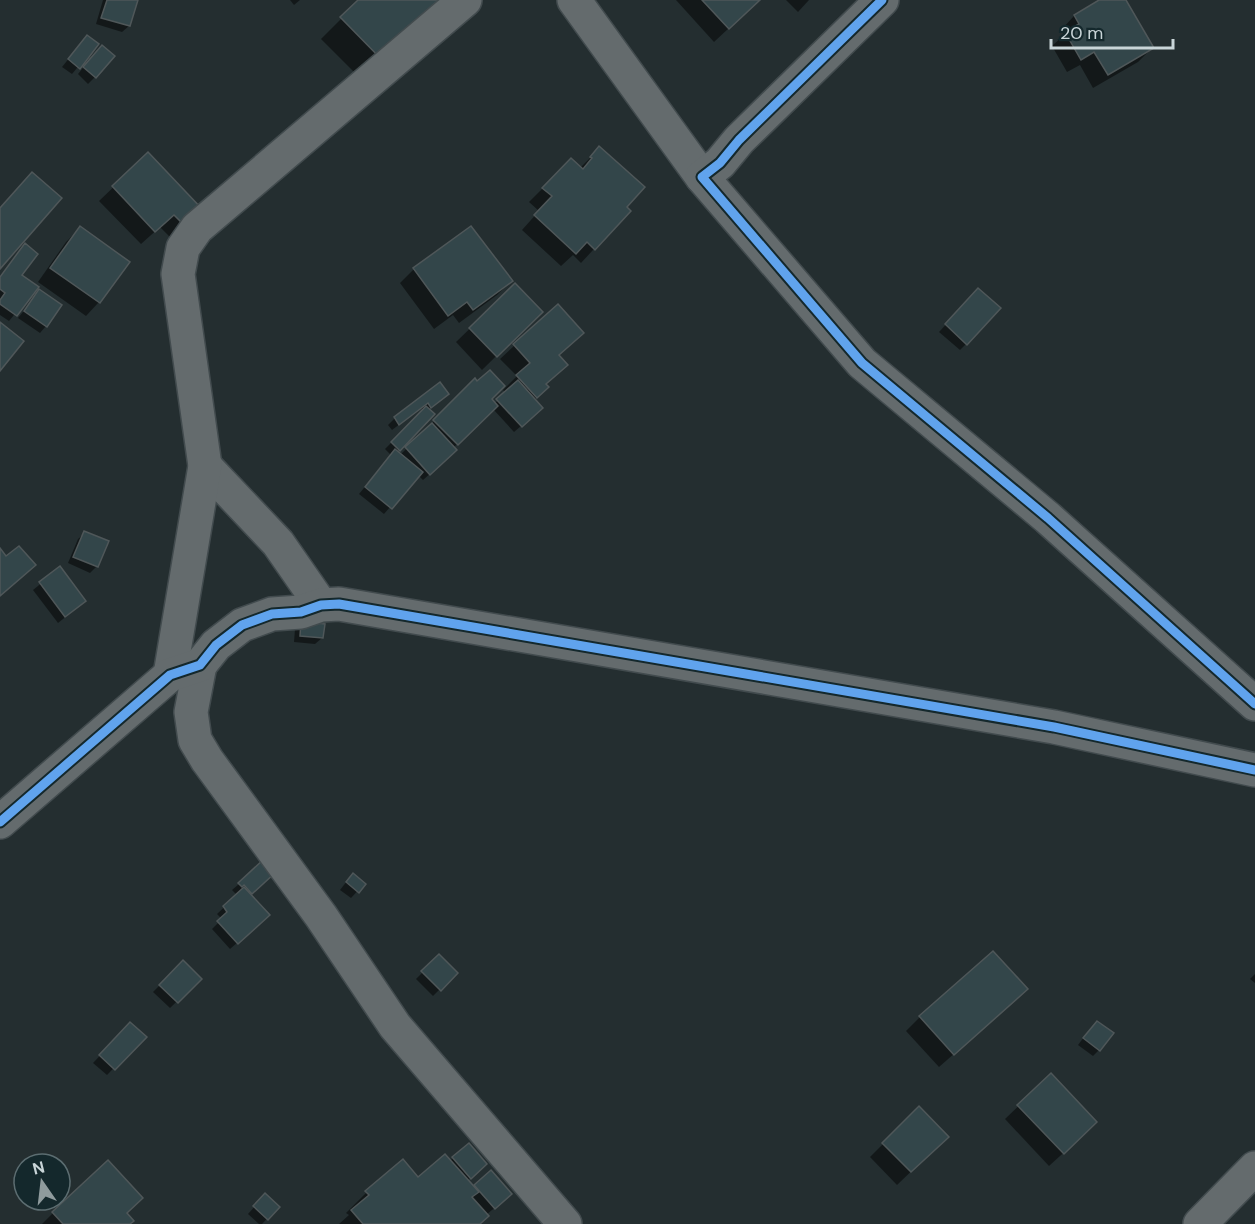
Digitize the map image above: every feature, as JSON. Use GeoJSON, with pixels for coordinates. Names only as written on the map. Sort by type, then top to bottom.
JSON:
{"type":"FeatureCollection","features":[{"type":"Feature","properties":{"kind":"street"},"geometry":{"type":"LineString","coordinates":[[465,0],[197,228],[183,248],[178,274],[205,466],[185,670],[195,740],[207,760],[321,916],[395,1026],[565,1224]]}},
{"type":"Feature","properties":{"kind":"street"},"geometry":{"type":"LineString","coordinates":[[574,0],[702,177],[862,363],[1047,518],[1255,704]]}},
{"type":"Feature","properties":{"kind":"street"},"geometry":{"type":"LineString","coordinates":[[702,177],[720,164],[740,140],[882,0]]}},
{"type":"Feature","properties":{"kind":"street"},"geometry":{"type":"LineString","coordinates":[[205,466],[278,543],[321,605]]}},
{"type":"Feature","properties":{"kind":"street"},"geometry":{"type":"LineString","coordinates":[[0,822],[242,626],[272,614],[301,612],[321,605],[339,604],[1042,724],[1253,767]]}},
{"type":"Feature","properties":{"kind":"street"},"geometry":{"type":"LineString","coordinates":[[1200,1224],[1255,1168]]}},
{"type":"Feature","properties":{"kind":"building"},"geometry":{"type":"Polygon","coordinates":[[[107,0],[138,0],[130,26],[101,18],[107,0]]]}},
{"type":"Feature","properties":{"kind":"building"},"geometry":{"type":"Polygon","coordinates":[[[358,0],[453,0],[386,64],[340,17],[358,0]]]}},
{"type":"Feature","properties":{"kind":"building"},"geometry":{"type":"Polygon","coordinates":[[[702,0],[760,0],[729,29],[702,0]]]}},
{"type":"Feature","properties":{"kind":"building"},"geometry":{"type":"Polygon","coordinates":[[[1099,0],[1126,0],[1154,48],[1108,75],[1094,52],[1081,60],[1065,32],[1079,24],[1074,15],[1099,0]]]}},
{"type":"Feature","properties":{"kind":"building"},"geometry":{"type":"Polygon","coordinates":[[[87,35],[99,44],[80,69],[68,59],[87,35]]]}},
{"type":"Feature","properties":{"kind":"building"},"geometry":{"type":"Polygon","coordinates":[[[102,45],[115,56],[96,78],[83,67],[102,45]]]}},
{"type":"Feature","properties":{"kind":"building"},"geometry":{"type":"Polygon","coordinates":[[[599,146],[645,187],[627,207],[631,211],[595,250],[587,242],[576,254],[534,215],[552,196],[542,188],[571,158],[583,169],[599,146]]]}},
{"type":"Feature","properties":{"kind":"building"},"geometry":{"type":"Polygon","coordinates":[[[148,152],[203,210],[185,226],[174,215],[155,232],[112,186],[148,152]]]}},
{"type":"Feature","properties":{"kind":"building"},"geometry":{"type":"Polygon","coordinates":[[[32,172],[62,198],[0,269],[0,208],[32,172]]]}},
{"type":"Feature","properties":{"kind":"building"},"geometry":{"type":"Polygon","coordinates":[[[80,226],[130,262],[100,303],[50,268],[80,226]]]}},
{"type":"Feature","properties":{"kind":"building"},"geometry":{"type":"Polygon","coordinates":[[[471,226],[513,281],[473,310],[467,302],[448,316],[413,268],[471,226]]]}},
{"type":"Feature","properties":{"kind":"building"},"geometry":{"type":"Polygon","coordinates":[[[25,243],[38,254],[22,275],[39,287],[17,316],[0,304],[5,293],[0,289],[0,277],[25,243]]]}},
{"type":"Feature","properties":{"kind":"building"},"geometry":{"type":"Polygon","coordinates":[[[515,283],[543,312],[497,357],[469,328],[515,283]]]}},
{"type":"Feature","properties":{"kind":"building"},"geometry":{"type":"Polygon","coordinates":[[[978,288],[1001,308],[967,345],[945,324],[978,288]]]}},
{"type":"Feature","properties":{"kind":"building"},"geometry":{"type":"Polygon","coordinates":[[[39,289],[62,305],[47,327],[24,311],[39,289]]]}},
{"type":"Feature","properties":{"kind":"building"},"geometry":{"type":"Polygon","coordinates":[[[558,304],[584,333],[559,355],[568,365],[546,384],[549,387],[537,398],[516,375],[530,363],[513,344],[558,304]]]}},
{"type":"Feature","properties":{"kind":"building"},"geometry":{"type":"Polygon","coordinates":[[[0,322],[24,341],[0,371],[0,322]]]}},
{"type":"Feature","properties":{"kind":"building"},"geometry":{"type":"Polygon","coordinates":[[[490,370],[505,386],[492,399],[498,406],[458,445],[433,420],[475,378],[477,381],[490,370]]]}},
{"type":"Feature","properties":{"kind":"building"},"geometry":{"type":"Polygon","coordinates":[[[518,380],[543,408],[522,427],[496,399],[518,380]]]}},
{"type":"Feature","properties":{"kind":"building"},"geometry":{"type":"Polygon","coordinates":[[[440,382],[449,394],[431,408],[428,403],[399,425],[394,417],[440,382]]]}},
{"type":"Feature","properties":{"kind":"building"},"geometry":{"type":"Polygon","coordinates":[[[426,406],[435,414],[400,451],[391,442],[426,406]]]}},
{"type":"Feature","properties":{"kind":"building"},"geometry":{"type":"Polygon","coordinates":[[[432,423],[457,450],[430,475],[405,447],[432,423]]]}},
{"type":"Feature","properties":{"kind":"building"},"geometry":{"type":"Polygon","coordinates":[[[395,449],[423,472],[392,509],[365,487],[395,449]]]}},
{"type":"Feature","properties":{"kind":"building"},"geometry":{"type":"Polygon","coordinates":[[[84,531],[109,541],[98,567],[73,557],[84,531]]]}},
{"type":"Feature","properties":{"kind":"building"},"geometry":{"type":"Polygon","coordinates":[[[19,546],[36,565],[0,596],[0,548],[6,556],[19,546]]]}},
{"type":"Feature","properties":{"kind":"building"},"geometry":{"type":"Polygon","coordinates":[[[60,566],[86,601],[65,617],[39,582],[60,566]]]}},
{"type":"Feature","properties":{"kind":"building"},"geometry":{"type":"Polygon","coordinates":[[[301,621],[325,624],[323,638],[300,636],[301,621]]]}},
{"type":"Feature","properties":{"kind":"building"},"geometry":{"type":"Polygon","coordinates":[[[264,859],[276,872],[252,894],[244,885],[242,887],[238,883],[264,859]]]}},
{"type":"Feature","properties":{"kind":"building"},"geometry":{"type":"Polygon","coordinates":[[[353,873],[366,884],[359,893],[346,882],[353,873]]]}},
{"type":"Feature","properties":{"kind":"building"},"geometry":{"type":"Polygon","coordinates":[[[244,887],[270,915],[238,944],[217,921],[227,912],[223,906],[244,887]]]}},
{"type":"Feature","properties":{"kind":"building"},"geometry":{"type":"Polygon","coordinates":[[[993,951],[1028,989],[954,1055],[919,1016],[993,951]]]}},
{"type":"Feature","properties":{"kind":"building"},"geometry":{"type":"Polygon","coordinates":[[[439,954],[458,973],[441,991],[421,971],[439,954]]]}},
{"type":"Feature","properties":{"kind":"building"},"geometry":{"type":"Polygon","coordinates":[[[183,960],[202,979],[178,1003],[159,985],[183,960]]]}},
{"type":"Feature","properties":{"kind":"building"},"geometry":{"type":"Polygon","coordinates":[[[1097,1021],[1114,1033],[1100,1051],[1083,1038],[1097,1021]]]}},
{"type":"Feature","properties":{"kind":"building"},"geometry":{"type":"Polygon","coordinates":[[[130,1022],[147,1037],[115,1070],[99,1055],[130,1022]]]}},
{"type":"Feature","properties":{"kind":"building"},"geometry":{"type":"Polygon","coordinates":[[[1051,1073],[1097,1122],[1064,1154],[1017,1105],[1051,1073]]]}},
{"type":"Feature","properties":{"kind":"building"},"geometry":{"type":"Polygon","coordinates":[[[919,1106],[949,1137],[911,1172],[882,1143],[919,1106]]]}},
{"type":"Feature","properties":{"kind":"building"},"geometry":{"type":"Polygon","coordinates":[[[469,1143],[487,1164],[471,1179],[452,1157],[469,1143]]]}},
{"type":"Feature","properties":{"kind":"building"},"geometry":{"type":"Polygon","coordinates":[[[445,1154],[479,1192],[472,1197],[489,1216],[480,1224],[363,1224],[351,1210],[369,1195],[365,1191],[403,1159],[418,1177],[445,1154]]]}},
{"type":"Feature","properties":{"kind":"building"},"geometry":{"type":"Polygon","coordinates":[[[108,1160],[143,1198],[127,1213],[134,1221],[130,1224],[63,1224],[52,1212],[72,1212],[72,1193],[108,1160]]]}},
{"type":"Feature","properties":{"kind":"building"},"geometry":{"type":"Polygon","coordinates":[[[491,1170],[512,1194],[495,1209],[474,1185],[491,1170]]]}},
{"type":"Feature","properties":{"kind":"building"},"geometry":{"type":"Polygon","coordinates":[[[265,1193],[280,1207],[268,1220],[253,1206],[265,1193]]]}},
{"type":"Feature","properties":{"kind":"cycle path"},"geometry":{"type":"LineString","coordinates":[[882,0],[739,140],[720,163],[702,177],[862,363],[1048,518],[1255,704]]}},
{"type":"Feature","properties":{"kind":"cycle path"},"geometry":{"type":"LineString","coordinates":[[0,822],[170,675],[200,665],[216,645],[242,625],[272,614],[301,612],[321,605],[339,604],[1054,727],[1255,770]]}}]}
